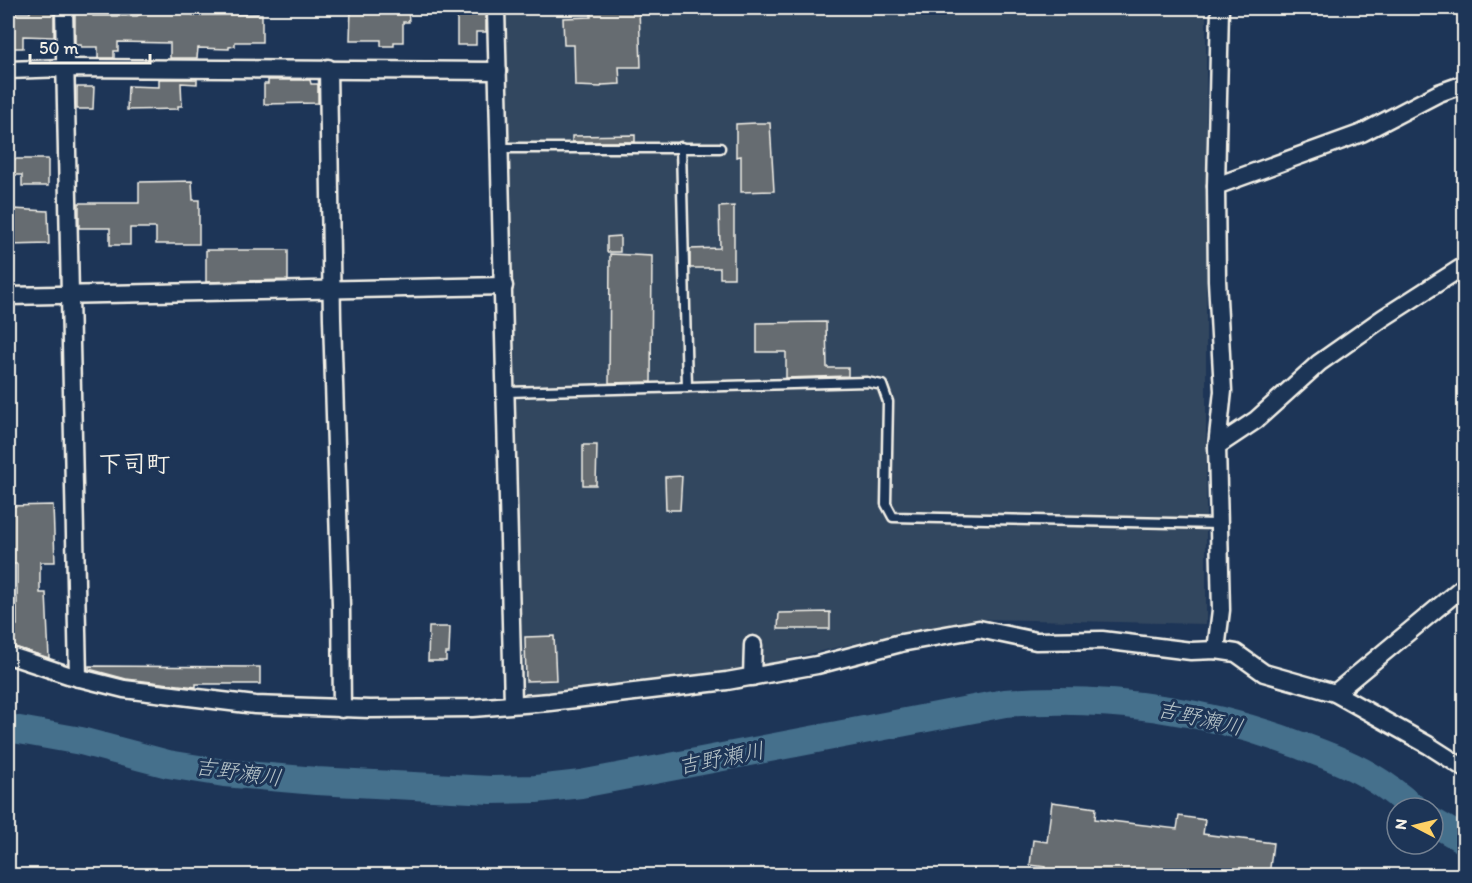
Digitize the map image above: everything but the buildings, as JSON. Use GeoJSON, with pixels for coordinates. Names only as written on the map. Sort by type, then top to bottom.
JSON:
{"type":"FeatureCollection","features":[{"type":"Feature","properties":{"kind":"street"},"geometry":{"type":"LineString","coordinates":[[64,8],[78,678]]}},
{"type":"Feature","properties":{"kind":"street"},"geometry":{"type":"LineString","coordinates":[[496,8],[513,704]]}},
{"type":"Feature","properties":{"kind":"street"},"geometry":{"type":"LineString","coordinates":[[1216,650],[1221,610],[1217,446],[1223,391],[1216,280],[1220,8]]}},
{"type":"Feature","properties":{"kind":"street"},"geometry":{"type":"LineString","coordinates":[[8,70],[65,68],[498,70]]}},
{"type":"Feature","properties":{"kind":"street"},"geometry":{"type":"LineString","coordinates":[[328,68],[342,709]]}},
{"type":"Feature","properties":{"kind":"street"},"geometry":{"type":"LineString","coordinates":[[1216,186],[1362,133],[1439,93],[1464,84]]}},
{"type":"Feature","properties":{"kind":"street"},"geometry":{"type":"LineString","coordinates":[[1217,446],[1256,420],[1319,363],[1383,318],[1464,266]]}},
{"type":"Feature","properties":{"kind":"street"},"geometry":{"type":"LineString","coordinates":[[8,296],[504,286]]}},
{"type":"Feature","properties":{"kind":"street"},"geometry":{"type":"LineString","coordinates":[[1335,693],[1464,586]]}},
{"type":"Feature","properties":{"kind":"street"},"geometry":{"type":"LineString","coordinates":[[8,655],[78,678],[124,689],[255,705],[342,709],[472,708],[550,702],[752,677],[817,665],[901,643],[979,628],[1036,641],[1102,640],[1191,651],[1216,650],[1236,653],[1264,673],[1335,693],[1464,768]]}},
{"type":"Feature","properties":{"kind":"street"},"geometry":{"type":"LineString","coordinates":[[752,677],[753,645]]}},
{"type":"Feature","properties":{"kind":"lane"},"geometry":{"type":"LineString","coordinates":[[681,147],[687,387]]}},
{"type":"Feature","properties":{"kind":"lane"},"geometry":{"type":"LineString","coordinates":[[501,148],[720,148]]}},
{"type":"Feature","properties":{"kind":"lane"},"geometry":{"type":"LineString","coordinates":[[506,393],[867,382],[882,385],[888,402],[886,504],[893,517],[1218,524]]}},
{"type":"Feature","properties":{"kind":"shaded area"},"geometry":{"type":"Polygon","coordinates":[[[503,8],[1206,8],[1206,624],[981,619],[861,642],[726,673],[522,695],[503,8]]]}},
{"type":"Feature","properties":{"kind":"waterway","name":"吉野瀬川"},"geometry":{"type":"LineString","coordinates":[[8,728],[81,741],[168,764],[224,773],[316,781],[491,790],[536,789],[581,784],[1005,703],[1081,701],[1155,708],[1227,722],[1340,761],[1383,784],[1398,796]]}},
{"type":"Feature","properties":{"kind":"waterway","name":"吉野瀬川"},"geometry":{"type":"LineString","coordinates":[[1445,829],[1464,840]]}},
{"type":"Feature","properties":{"kind":"district","name":"下司町"},"geometry":{"type":"Point","coordinates":[134,463]}}]}
